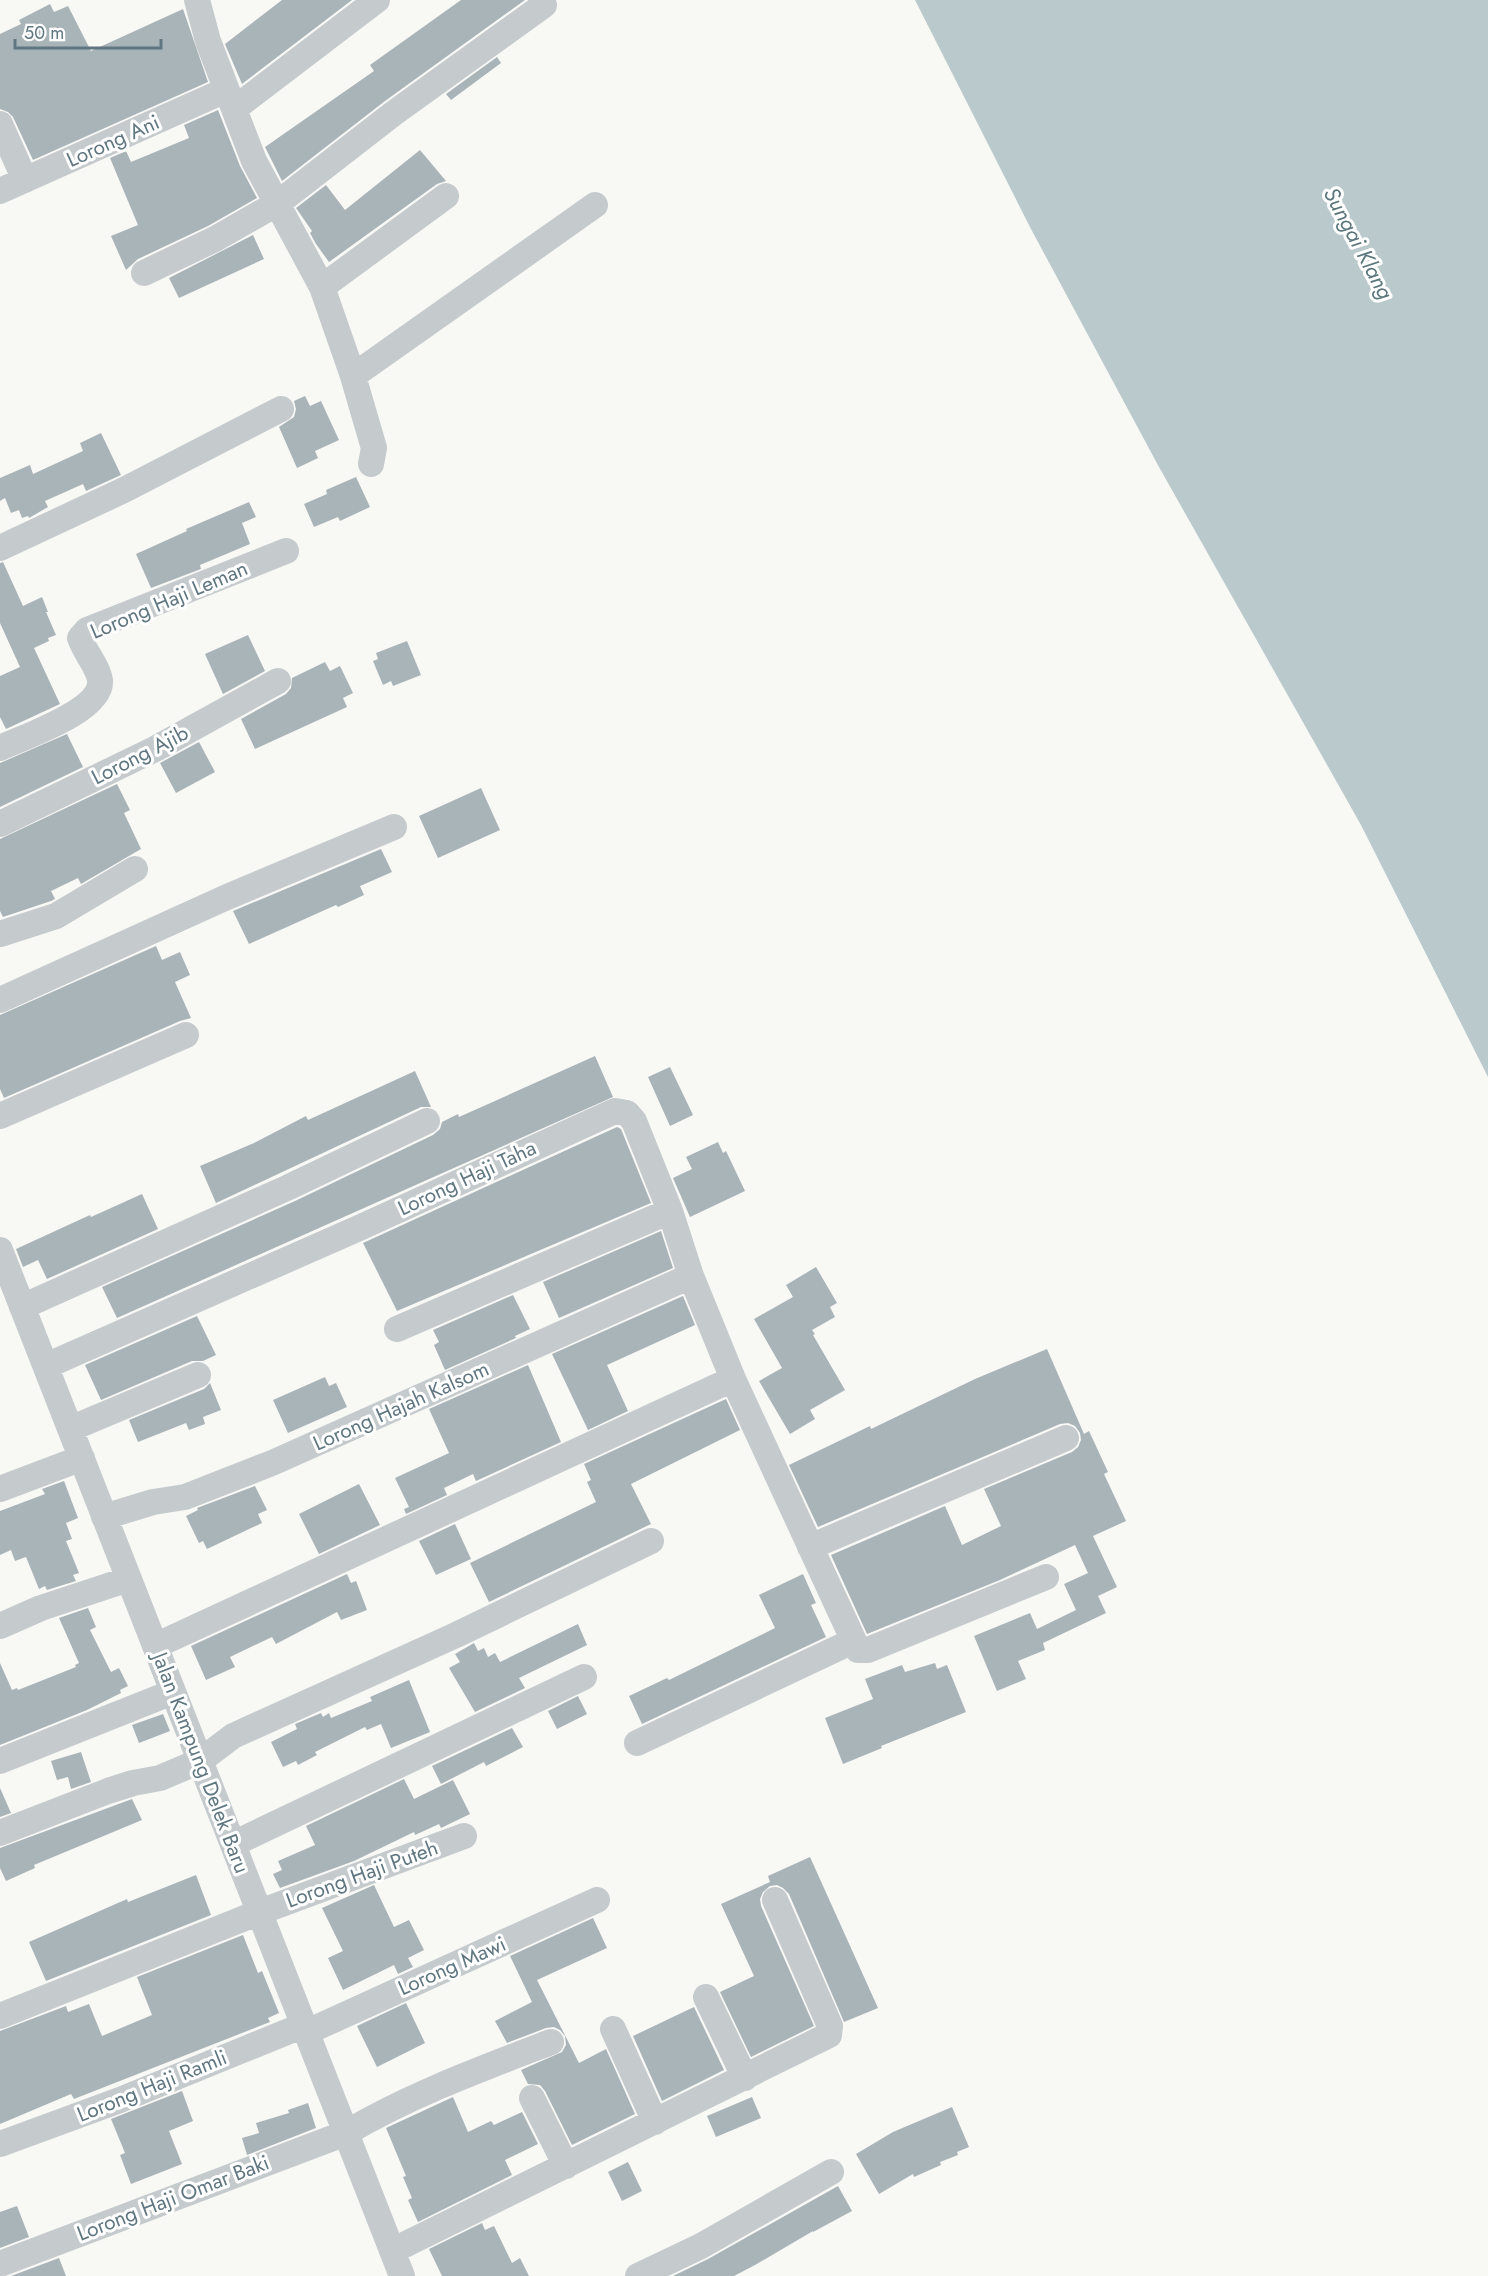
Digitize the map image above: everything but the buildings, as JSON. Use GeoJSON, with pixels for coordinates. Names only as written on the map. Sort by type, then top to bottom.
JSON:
{"type":"FeatureCollection","features":[{"type":"Feature","properties":{"kind":"street"},"geometry":{"type":"LineString","coordinates":[[197,0],[208,41],[254,161],[322,287],[354,376],[374,448],[372,464]]}},
{"type":"Feature","properties":{"kind":"street","name":"Lorong Ani"},"geometry":{"type":"LineString","coordinates":[[0,191],[230,99],[377,0]]}},
{"type":"Feature","properties":{"kind":"street"},"geometry":{"type":"LineString","coordinates":[[144,273],[215,239],[278,203],[394,113],[544,5]]}},
{"type":"Feature","properties":{"kind":"street"},"geometry":{"type":"LineString","coordinates":[[0,124],[25,180]]}},
{"type":"Feature","properties":{"kind":"street"},"geometry":{"type":"LineString","coordinates":[[322,287],[446,196]]}},
{"type":"Feature","properties":{"kind":"street"},"geometry":{"type":"LineString","coordinates":[[354,376],[595,205]]}},
{"type":"Feature","properties":{"kind":"street"},"geometry":{"type":"LineString","coordinates":[[0,548],[124,490],[280,410]]}},
{"type":"Feature","properties":{"kind":"street","name":"Lorong Haji Leman"},"geometry":{"type":"LineString","coordinates":[[0,748],[80,711],[97,695],[100,682],[97,671],[84,650],[80,638],[87,630],[286,551]]}},
{"type":"Feature","properties":{"kind":"street","name":"Lorong Ajib"},"geometry":{"type":"LineString","coordinates":[[0,824],[155,749],[278,681]]}},
{"type":"Feature","properties":{"kind":"street"},"geometry":{"type":"LineString","coordinates":[[0,1000],[227,897],[394,827]]}},
{"type":"Feature","properties":{"kind":"street"},"geometry":{"type":"LineString","coordinates":[[0,934],[56,916],[135,869]]}},
{"type":"Feature","properties":{"kind":"street"},"geometry":{"type":"LineString","coordinates":[[0,1116],[186,1035]]}},
{"type":"Feature","properties":{"kind":"street","name":"Lorong Haji Taha"},"geometry":{"type":"LineString","coordinates":[[46,1366],[359,1228],[615,1111],[627,1113],[634,1120],[670,1210],[691,1276],[734,1379],[853,1641]]}},
{"type":"Feature","properties":{"kind":"street"},"geometry":{"type":"LineString","coordinates":[[22,1307],[289,1187],[427,1121]]}},
{"type":"Feature","properties":{"kind":"street"},"geometry":{"type":"LineString","coordinates":[[397,1329],[670,1210]]}},
{"type":"Feature","properties":{"kind":"street","name":"Jalan Kampung Delek Baru"},"geometry":{"type":"LineString","coordinates":[[1,1254],[402,2276]]}},
{"type":"Feature","properties":{"kind":"street","name":"Lorong Hajah Kalsom"},"geometry":{"type":"LineString","coordinates":[[104,1516],[153,1502],[185,1497],[272,1463],[691,1276]]}},
{"type":"Feature","properties":{"kind":"street"},"geometry":{"type":"LineString","coordinates":[[70,1429],[198,1376]]}},
{"type":"Feature","properties":{"kind":"street"},"geometry":{"type":"LineString","coordinates":[[155,1646],[734,1379]]}},
{"type":"Feature","properties":{"kind":"street"},"geometry":{"type":"LineString","coordinates":[[810,1547],[1066,1438]]}},
{"type":"Feature","properties":{"kind":"street"},"geometry":{"type":"LineString","coordinates":[[0,1489],[81,1458]]}},
{"type":"Feature","properties":{"kind":"street"},"geometry":{"type":"LineString","coordinates":[[0,1833],[108,1791],[160,1778],[200,1761],[233,1736],[456,1635],[651,1541]]}},
{"type":"Feature","properties":{"kind":"street"},"geometry":{"type":"LineString","coordinates":[[637,1743],[853,1641],[858,1650],[868,1650],[1046,1577]]}},
{"type":"Feature","properties":{"kind":"street"},"geometry":{"type":"LineString","coordinates":[[0,1626],[41,1608],[129,1579]]}},
{"type":"Feature","properties":{"kind":"street"},"geometry":{"type":"LineString","coordinates":[[233,1844],[584,1677]]}},
{"type":"Feature","properties":{"kind":"street"},"geometry":{"type":"LineString","coordinates":[[0,1761],[173,1692]]}},
{"type":"Feature","properties":{"kind":"street","name":"Lorong Haji Puteh"},"geometry":{"type":"LineString","coordinates":[[0,2016],[260,1912],[464,1836]]}},
{"type":"Feature","properties":{"kind":"street","name":"Lorong Mawi"},"geometry":{"type":"LineString","coordinates":[[305,2029],[597,1900]]}},
{"type":"Feature","properties":{"kind":"street"},"geometry":{"type":"LineString","coordinates":[[392,2251],[829,2035],[830,2026],[775,1900]]}},
{"type":"Feature","properties":{"kind":"street"},"geometry":{"type":"LineString","coordinates":[[706,1997],[746,2078]]}},
{"type":"Feature","properties":{"kind":"street","name":"Lorong Haji Ramli"},"geometry":{"type":"LineString","coordinates":[[0,2144],[305,2029]]}},
{"type":"Feature","properties":{"kind":"street"},"geometry":{"type":"LineString","coordinates":[[614,2029],[655,2122]]}},
{"type":"Feature","properties":{"kind":"street","name":"Lorong Haji Omar Baki"},"geometry":{"type":"LineString","coordinates":[[0,2264],[346,2133],[381,2113],[474,2072],[551,2043]]}},
{"type":"Feature","properties":{"kind":"street"},"geometry":{"type":"LineString","coordinates":[[532,2098],[566,2166]]}},
{"type":"Feature","properties":{"kind":"street"},"geometry":{"type":"LineString","coordinates":[[638,2276],[701,2246],[831,2172]]}},
{"type":"Feature","properties":{"kind":"water","name":"Sungai Klang"},"geometry":{"type":"Polygon","coordinates":[[[915,0],[1488,0],[1488,1077],[1361,825],[1159,467],[1031,229],[915,0]]]}}]}
